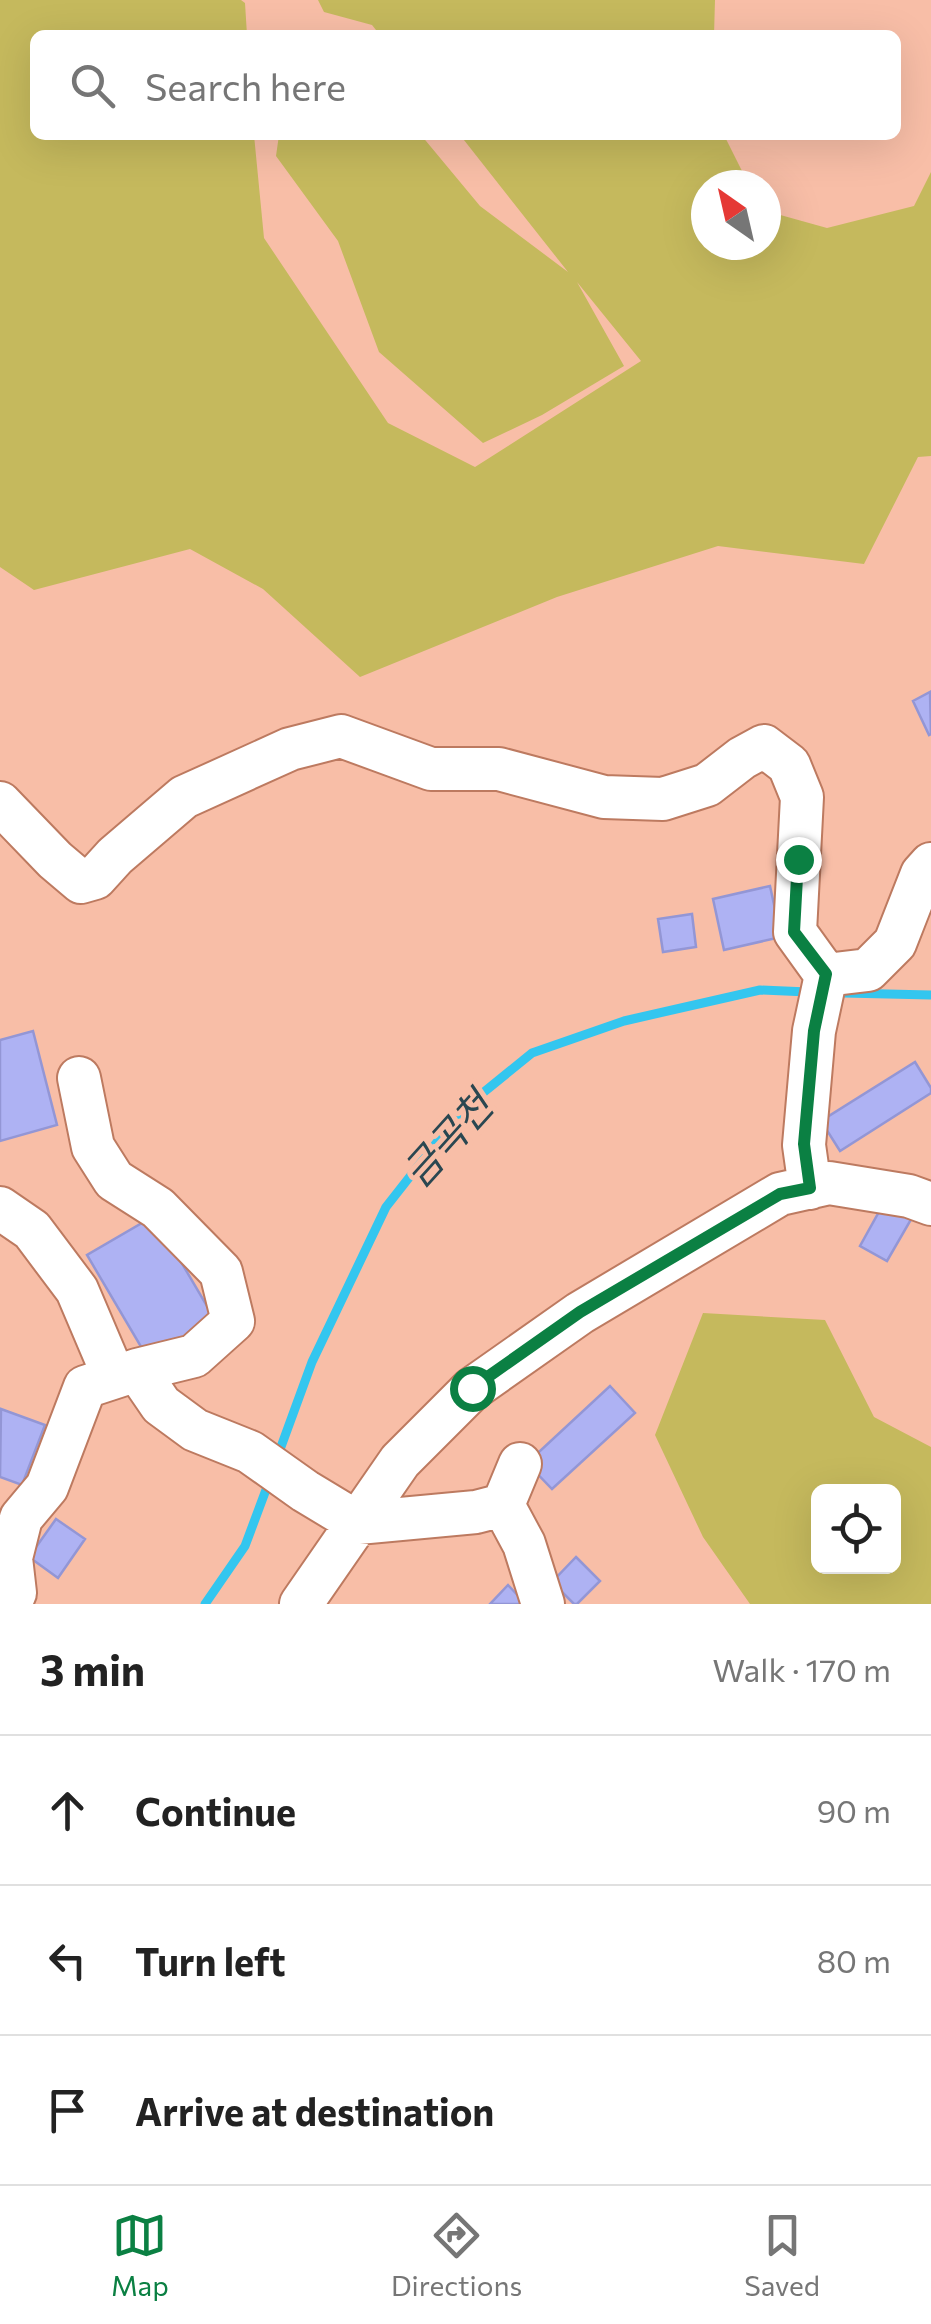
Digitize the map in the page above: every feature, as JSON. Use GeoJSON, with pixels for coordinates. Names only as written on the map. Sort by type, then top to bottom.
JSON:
{"type":"FeatureCollection","features":[{"type":"Feature","properties":{"kind":"street"},"geometry":{"type":"LineString","coordinates":[[0,803],[81,882],[95,878],[184,798],[290,749],[341,736],[431,769],[499,769],[604,797],[663,799],[707,785],[764,746],[789,765],[802,798],[794,932],[826,974],[814,1031],[804,1144],[810,1188]]}},
{"type":"Feature","properties":{"kind":"street"},"geometry":{"type":"LineString","coordinates":[[826,974],[868,970],[895,943],[922,874],[931,864]]}},
{"type":"Feature","properties":{"kind":"street"},"geometry":{"type":"LineString","coordinates":[[8,1604],[15,1594],[10,1513],[48,1487],[85,1387],[194,1356],[233,1322],[222,1272],[158,1208],[114,1180],[93,1147],[79,1078]]}},
{"type":"Feature","properties":{"kind":"street"},"geometry":{"type":"LineString","coordinates":[[301,1604],[400,1461],[472,1388],[580,1312],[780,1194],[829,1184],[909,1196],[931,1204]]}},
{"type":"Feature","properties":{"kind":"street"},"geometry":{"type":"LineString","coordinates":[[0,1208],[32,1230],[78,1290],[125,1374],[195,1430],[250,1452],[358,1522],[476,1512],[503,1504]]}},
{"type":"Feature","properties":{"kind":"street"},"geometry":{"type":"LineString","coordinates":[[503,1504],[520,1464]]}},
{"type":"Feature","properties":{"kind":"street"},"geometry":{"type":"LineString","coordinates":[[503,1504],[524,1544],[543,1604]]}},
{"type":"Feature","properties":{"kind":"shaded area"},"geometry":{"type":"Polygon","coordinates":[[[0,0],[245,3],[247,30],[30,30],[30,140],[254,140],[264,238],[388,423],[475,467],[641,361],[577,282],[624,366],[542,415],[483,443],[379,352],[338,241],[276,156],[278,140],[425,140],[480,206],[568,272],[464,140],[726,140],[742,170],[691,170],[691,260],[781,260],[781,215],[827,228],[914,206],[931,172],[931,456],[918,457],[864,564],[718,546],[557,597],[360,677],[263,589],[190,549],[34,590],[0,567],[0,0]]]}},
{"type":"Feature","properties":{"kind":"shaded area"},"geometry":{"type":"Polygon","coordinates":[[[318,0],[715,0],[714,30],[376,30],[372,25],[324,12],[318,0]]]}},
{"type":"Feature","properties":{"kind":"shaded area"},"geometry":{"type":"Polygon","coordinates":[[[703,1313],[825,1320],[874,1417],[931,1447],[931,1604],[750,1604],[703,1537],[655,1435],[703,1313]]]}},
{"type":"Feature","properties":{"kind":"building"},"geometry":{"type":"Polygon","coordinates":[[[930,692],[931,734],[929,735],[913,701],[930,692]]]}},
{"type":"Feature","properties":{"kind":"building"},"geometry":{"type":"Polygon","coordinates":[[[770,886],[781,937],[724,950],[713,899],[770,886]]]}},
{"type":"Feature","properties":{"kind":"building"},"geometry":{"type":"Polygon","coordinates":[[[692,914],[696,947],[663,952],[658,919],[692,914]]]}},
{"type":"Feature","properties":{"kind":"building"},"geometry":{"type":"Polygon","coordinates":[[[33,1031],[57,1125],[0,1141],[0,1040],[33,1031]]]}},
{"type":"Feature","properties":{"kind":"building"},"geometry":{"type":"Polygon","coordinates":[[[915,1062],[931,1093],[840,1151],[821,1121],[915,1062]]]}},
{"type":"Feature","properties":{"kind":"building"},"geometry":{"type":"Polygon","coordinates":[[[885,1201],[913,1216],[887,1261],[860,1246],[885,1201]]]}},
{"type":"Feature","properties":{"kind":"building"},"geometry":{"type":"Polygon","coordinates":[[[154,1216],[217,1323],[150,1362],[87,1255],[154,1216]]]}},
{"type":"Feature","properties":{"kind":"building"},"geometry":{"type":"Polygon","coordinates":[[[610,1386],[635,1413],[552,1489],[527,1463],[610,1386]]]}},
{"type":"Feature","properties":{"kind":"building"},"geometry":{"type":"Polygon","coordinates":[[[1,1409],[45,1425],[22,1485],[0,1477],[1,1409]]]}},
{"type":"Feature","properties":{"kind":"building"},"geometry":{"type":"Polygon","coordinates":[[[56,1519],[85,1539],[58,1578],[29,1557],[56,1519]]]}},
{"type":"Feature","properties":{"kind":"building"},"geometry":{"type":"Polygon","coordinates":[[[576,1557],[600,1581],[574,1604],[552,1582],[576,1557]]]}},
{"type":"Feature","properties":{"kind":"building"},"geometry":{"type":"Polygon","coordinates":[[[508,1585],[526,1604],[490,1604],[508,1585]]]}},
{"type":"Feature","properties":{"kind":"waterway","name":"금곡천"},"geometry":{"type":"LineString","coordinates":[[278,1455],[312,1362],[386,1207],[463,1109],[532,1053],[624,1021],[760,990],[808,992]]}},
{"type":"Feature","properties":{"kind":"waterway","name":"금곡천"},"geometry":{"type":"LineString","coordinates":[[844,993],[931,995]]}},
{"type":"Feature","properties":{"kind":"waterway","name":"금곡천"},"geometry":{"type":"LineString","coordinates":[[205,1604],[245,1546],[270,1479]]}},
{"type":"Feature","properties":{"kind":"route"},"geometry":{"type":"LineString","coordinates":[[472,1388],[580,1312],[780,1194],[810,1188],[804,1144],[814,1031],[826,974],[794,932],[798,859]]}}]}
